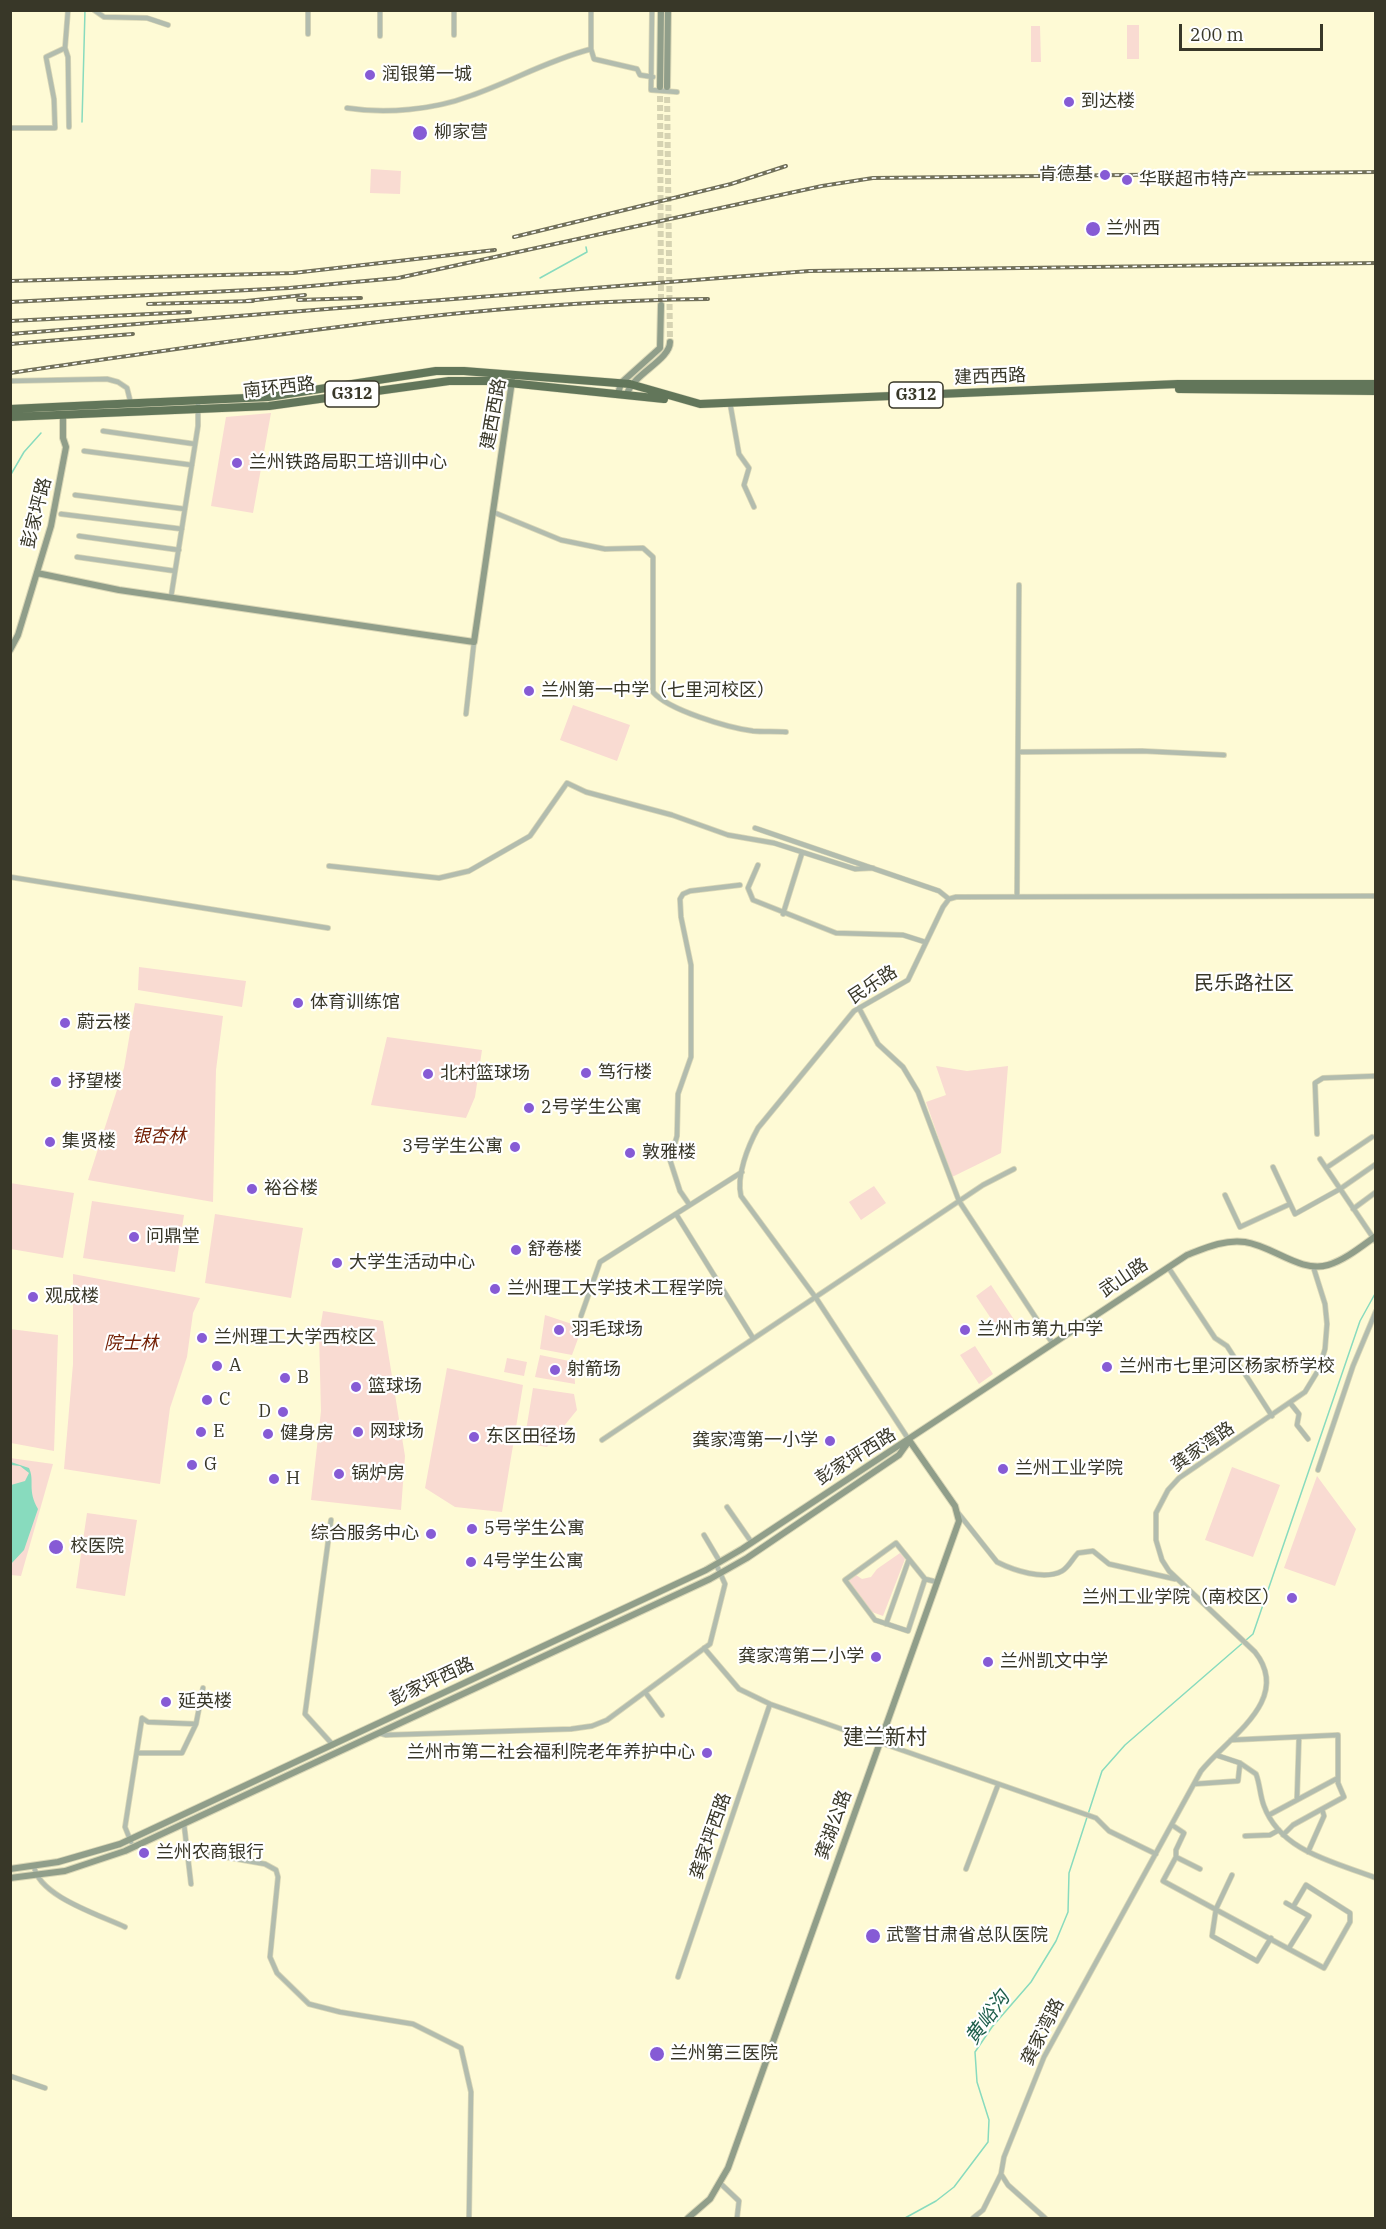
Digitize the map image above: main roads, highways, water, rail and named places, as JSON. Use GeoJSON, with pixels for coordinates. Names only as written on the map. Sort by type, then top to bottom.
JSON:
{"type":"FeatureCollection","features":[{"type":"Feature","properties":{"kind":"highway","name":"南环西路"},"geometry":{"type":"LineString","coordinates":[[10,417],[198,405],[268,397],[436,371],[513,374]]}},
{"type":"Feature","properties":{"kind":"highway","name":"建西西路"},"geometry":{"type":"LineString","coordinates":[[513,374],[630,384],[692,403],[1141,386],[1376,384]]}},
{"type":"Feature","properties":{"kind":"highway","name":"南环西路"},"geometry":{"type":"LineString","coordinates":[[10,410],[131,404],[268,406],[449,381],[490,381],[692,403]]}},
{"type":"Feature","properties":{"kind":"highway","name":"建西西路"},"geometry":{"type":"LineString","coordinates":[[1141,386],[1179,389],[1376,391]]}},
{"type":"Feature","properties":{"kind":"main road"},"geometry":{"type":"LineString","coordinates":[[661,10],[663,87],[668,10]]}},
{"type":"Feature","properties":{"kind":"main road"},"geometry":{"type":"LineString","coordinates":[[622,394],[621,383],[660,348],[662,305]]}},
{"type":"Feature","properties":{"kind":"main road"},"geometry":{"type":"LineString","coordinates":[[622,394],[630,384],[667,352],[670,342]]}},
{"type":"Feature","properties":{"kind":"main road","name":"建西西路"},"geometry":{"type":"LineString","coordinates":[[37,573],[171,597],[474,642],[513,374]]}},
{"type":"Feature","properties":{"kind":"main road","name":"彭家坪路"},"geometry":{"type":"LineString","coordinates":[[10,650],[18,636],[37,573],[63,473],[66,447],[63,438],[63,415]]}},
{"type":"Feature","properties":{"kind":"main road","name":"武山路"},"geometry":{"type":"LineString","coordinates":[[909,1440],[1168,1266],[1201,1249],[1237,1241],[1261,1246],[1313,1266],[1328,1265],[1375,1238]]}},
{"type":"Feature","properties":{"kind":"main road","name":"龚湖公路"},"geometry":{"type":"LineString","coordinates":[[687,2218],[710,2199],[721,2184],[959,1521],[958,1514],[909,1440]]}},
{"type":"Feature","properties":{"kind":"main road","name":"彭家坪西路"},"geometry":{"type":"LineString","coordinates":[[10,1869],[91,1854],[130,1839],[718,1563],[909,1440]]}},
{"type":"Feature","properties":{"kind":"main road","name":"彭家坪西路"},"geometry":{"type":"LineString","coordinates":[[10,1878],[71,1869],[133,1848],[722,1573],[899,1455],[909,1440]]}},
{"type":"Feature","properties":{"kind":"waterway"},"geometry":{"type":"LineString","coordinates":[[82,122],[85,10]]}},
{"type":"Feature","properties":{"kind":"waterway"},"geometry":{"type":"LineString","coordinates":[[540,278],[587,252],[586,247]]}},
{"type":"Feature","properties":{"kind":"waterway"},"geometry":{"type":"LineString","coordinates":[[10,476],[24,452],[41,433]]}},
{"type":"Feature","properties":{"kind":"waterway","name":"黄峪沟"},"geometry":{"type":"LineString","coordinates":[[905,2218],[936,2201],[954,2187],[988,2142],[989,2120],[977,2082],[975,2052],[992,2027],[1031,1982],[1056,1941],[1068,1912],[1069,1873],[1102,1771],[1125,1745],[1253,1634],[1360,1321],[1376,1292]]}},
{"type":"Feature","properties":{"kind":"tunnel"},"geometry":{"type":"LineString","coordinates":[[660,87],[661,305]]}},
{"type":"Feature","properties":{"kind":"tunnel"},"geometry":{"type":"LineString","coordinates":[[667,88],[670,342]]}},
{"type":"Feature","properties":{"kind":"railway"},"geometry":{"type":"LineString","coordinates":[[514,237],[731,184],[786,166]]}},
{"type":"Feature","properties":{"kind":"railway"},"geometry":{"type":"LineString","coordinates":[[10,302],[289,288],[398,278],[822,186],[873,178],[1376,172]]}},
{"type":"Feature","properties":{"kind":"railway"},"geometry":{"type":"LineString","coordinates":[[10,281],[293,273],[495,250]]}},
{"type":"Feature","properties":{"kind":"railway"},"geometry":{"type":"LineString","coordinates":[[10,334],[809,271],[1376,263]]}},
{"type":"Feature","properties":{"kind":"railway"},"geometry":{"type":"LineString","coordinates":[[246,301],[305,295]]}},
{"type":"Feature","properties":{"kind":"railway"},"geometry":{"type":"LineString","coordinates":[[298,300],[361,298]]}},
{"type":"Feature","properties":{"kind":"railway"},"geometry":{"type":"LineString","coordinates":[[10,373],[358,324],[532,307],[620,301],[708,299]]}},
{"type":"Feature","properties":{"kind":"railway"},"geometry":{"type":"LineString","coordinates":[[148,304],[253,301]]}},
{"type":"Feature","properties":{"kind":"railway"},"geometry":{"type":"LineString","coordinates":[[10,321],[190,312]]}},
{"type":"Feature","properties":{"kind":"railway"},"geometry":{"type":"LineString","coordinates":[[10,344],[133,334]]}},
{"type":"Feature","properties":{"kind":"place","name":"润银第一城"},"geometry":{"type":"Point","coordinates":[370,75]}},
{"type":"Feature","properties":{"kind":"place","name":"到达楼"},"geometry":{"type":"Point","coordinates":[1069,102]}},
{"type":"Feature","properties":{"kind":"place","name":"柳家营"},"geometry":{"type":"Point","coordinates":[420,133]}},
{"type":"Feature","properties":{"kind":"place","name":"肯德基"},"geometry":{"type":"Point","coordinates":[1105,175]}},
{"type":"Feature","properties":{"kind":"place","name":"华联超市特产"},"geometry":{"type":"Point","coordinates":[1127,180]}},
{"type":"Feature","properties":{"kind":"place","name":"兰州西"},"geometry":{"type":"Point","coordinates":[1093,229]}},
{"type":"Feature","properties":{"kind":"place","name":"兰州铁路局职工培训中心"},"geometry":{"type":"Point","coordinates":[237,463]}},
{"type":"Feature","properties":{"kind":"place","name":"兰州第一中学（七里河校区）"},"geometry":{"type":"Point","coordinates":[529,691]}},
{"type":"Feature","properties":{"kind":"place","name":"体育训练馆"},"geometry":{"type":"Point","coordinates":[298,1003]}},
{"type":"Feature","properties":{"kind":"place","name":"蔚云楼"},"geometry":{"type":"Point","coordinates":[65,1023]}},
{"type":"Feature","properties":{"kind":"place","name":"笃行楼"},"geometry":{"type":"Point","coordinates":[586,1073]}},
{"type":"Feature","properties":{"kind":"place","name":"北村篮球场"},"geometry":{"type":"Point","coordinates":[428,1074]}},
{"type":"Feature","properties":{"kind":"place","name":"抒望楼"},"geometry":{"type":"Point","coordinates":[56,1082]}},
{"type":"Feature","properties":{"kind":"place","name":"2号学生公寓"},"geometry":{"type":"Point","coordinates":[529,1108]}},
{"type":"Feature","properties":{"kind":"place","name":"集贤楼"},"geometry":{"type":"Point","coordinates":[50,1142]}},
{"type":"Feature","properties":{"kind":"place","name":"3号学生公寓"},"geometry":{"type":"Point","coordinates":[515,1147]}},
{"type":"Feature","properties":{"kind":"place","name":"敦雅楼"},"geometry":{"type":"Point","coordinates":[630,1153]}},
{"type":"Feature","properties":{"kind":"place","name":"裕谷楼"},"geometry":{"type":"Point","coordinates":[252,1189]}},
{"type":"Feature","properties":{"kind":"place","name":"问鼎堂"},"geometry":{"type":"Point","coordinates":[134,1237]}},
{"type":"Feature","properties":{"kind":"place","name":"舒卷楼"},"geometry":{"type":"Point","coordinates":[516,1250]}},
{"type":"Feature","properties":{"kind":"place","name":"大学生活动中心"},"geometry":{"type":"Point","coordinates":[337,1263]}},
{"type":"Feature","properties":{"kind":"place","name":"兰州理工大学技术工程学院"},"geometry":{"type":"Point","coordinates":[495,1289]}},
{"type":"Feature","properties":{"kind":"place","name":"观成楼"},"geometry":{"type":"Point","coordinates":[33,1297]}},
{"type":"Feature","properties":{"kind":"place","name":"羽毛球场"},"geometry":{"type":"Point","coordinates":[559,1330]}},
{"type":"Feature","properties":{"kind":"place","name":"兰州市第九中学"},"geometry":{"type":"Point","coordinates":[965,1330]}},
{"type":"Feature","properties":{"kind":"place","name":"兰州理工大学西校区"},"geometry":{"type":"Point","coordinates":[202,1338]}},
{"type":"Feature","properties":{"kind":"place","name":"A"},"geometry":{"type":"Point","coordinates":[217,1366]}},
{"type":"Feature","properties":{"kind":"place","name":"兰州市七里河区杨家桥学校"},"geometry":{"type":"Point","coordinates":[1107,1367]}},
{"type":"Feature","properties":{"kind":"place","name":"射箭场"},"geometry":{"type":"Point","coordinates":[555,1370]}},
{"type":"Feature","properties":{"kind":"place","name":"B"},"geometry":{"type":"Point","coordinates":[285,1378]}},
{"type":"Feature","properties":{"kind":"place","name":"篮球场"},"geometry":{"type":"Point","coordinates":[356,1387]}},
{"type":"Feature","properties":{"kind":"place","name":"C"},"geometry":{"type":"Point","coordinates":[207,1400]}},
{"type":"Feature","properties":{"kind":"place","name":"D"},"geometry":{"type":"Point","coordinates":[283,1412]}},
{"type":"Feature","properties":{"kind":"place","name":"E"},"geometry":{"type":"Point","coordinates":[201,1432]}},
{"type":"Feature","properties":{"kind":"place","name":"网球场"},"geometry":{"type":"Point","coordinates":[358,1432]}},
{"type":"Feature","properties":{"kind":"place","name":"健身房"},"geometry":{"type":"Point","coordinates":[268,1434]}},
{"type":"Feature","properties":{"kind":"place","name":"东区田径场"},"geometry":{"type":"Point","coordinates":[474,1437]}},
{"type":"Feature","properties":{"kind":"place","name":"龚家湾第一小学"},"geometry":{"type":"Point","coordinates":[830,1441]}},
{"type":"Feature","properties":{"kind":"place","name":"G"},"geometry":{"type":"Point","coordinates":[192,1465]}},
{"type":"Feature","properties":{"kind":"place","name":"兰州工业学院"},"geometry":{"type":"Point","coordinates":[1003,1469]}},
{"type":"Feature","properties":{"kind":"place","name":"锅炉房"},"geometry":{"type":"Point","coordinates":[339,1474]}},
{"type":"Feature","properties":{"kind":"place","name":"H"},"geometry":{"type":"Point","coordinates":[274,1479]}},
{"type":"Feature","properties":{"kind":"place","name":"5号学生公寓"},"geometry":{"type":"Point","coordinates":[472,1529]}},
{"type":"Feature","properties":{"kind":"place","name":"综合服务中心"},"geometry":{"type":"Point","coordinates":[431,1534]}},
{"type":"Feature","properties":{"kind":"place","name":"校医院"},"geometry":{"type":"Point","coordinates":[56,1547]}},
{"type":"Feature","properties":{"kind":"place","name":"4号学生公寓"},"geometry":{"type":"Point","coordinates":[471,1562]}},
{"type":"Feature","properties":{"kind":"place","name":"兰州工业学院（南校区）"},"geometry":{"type":"Point","coordinates":[1292,1598]}},
{"type":"Feature","properties":{"kind":"place","name":"龚家湾第二小学"},"geometry":{"type":"Point","coordinates":[876,1657]}},
{"type":"Feature","properties":{"kind":"place","name":"兰州凯文中学"},"geometry":{"type":"Point","coordinates":[988,1662]}},
{"type":"Feature","properties":{"kind":"place","name":"延英楼"},"geometry":{"type":"Point","coordinates":[166,1702]}},
{"type":"Feature","properties":{"kind":"place","name":"兰州市第二社会福利院老年养护中心"},"geometry":{"type":"Point","coordinates":[707,1753]}},
{"type":"Feature","properties":{"kind":"place","name":"兰州农商银行"},"geometry":{"type":"Point","coordinates":[144,1853]}},
{"type":"Feature","properties":{"kind":"place","name":"武警甘肃省总队医院"},"geometry":{"type":"Point","coordinates":[873,1936]}},
{"type":"Feature","properties":{"kind":"place","name":"兰州第三医院"},"geometry":{"type":"Point","coordinates":[657,2054]}},
{"type":"Feature","properties":{"kind":"district","name":"民乐路社区"},"geometry":{"type":"Point","coordinates":[1244,984]}},
{"type":"Feature","properties":{"kind":"district","name":"建兰新村"},"geometry":{"type":"Point","coordinates":[885,1738]}},
{"type":"Feature","properties":{"kind":"park label","name":"银杏林"},"geometry":{"type":"Point","coordinates":[159,1137]}},
{"type":"Feature","properties":{"kind":"park label","name":"院士林"},"geometry":{"type":"Point","coordinates":[131,1344]}}]}
